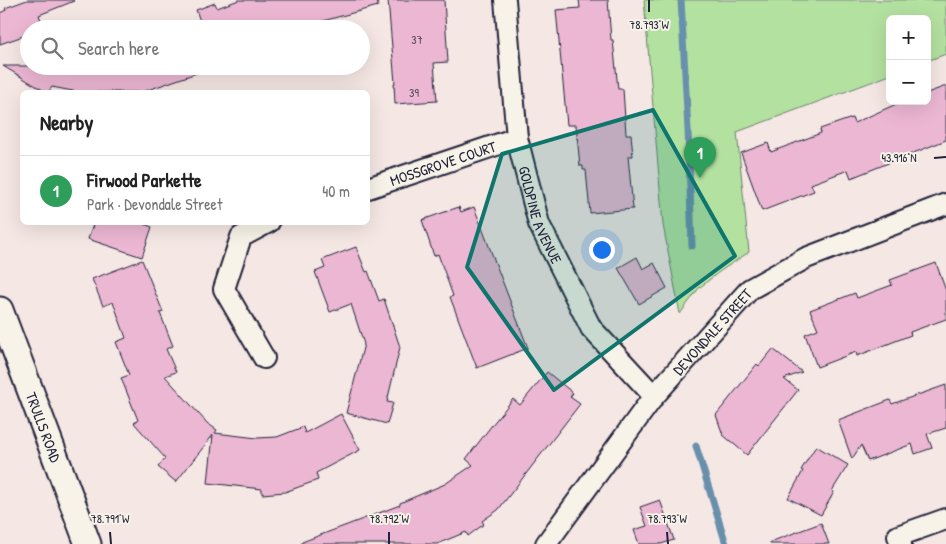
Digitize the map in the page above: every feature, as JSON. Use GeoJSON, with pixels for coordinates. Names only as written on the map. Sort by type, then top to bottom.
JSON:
{"type":"FeatureCollection","features":[{"type":"Feature","properties":{"kind":"street","name":"GOLDPINE AVENUE"},"geometry":{"type":"LineString","coordinates":[[505,0],[517,138],[539,224],[592,328],[654,396]]}},
{"type":"Feature","properties":{"kind":"street","name":"MOSSGROVE COURT"},"geometry":{"type":"LineString","coordinates":[[370,187],[517,138]]}},
{"type":"Feature","properties":{"kind":"street","name":"DEVONDALE STREET"},"geometry":{"type":"LineString","coordinates":[[546,544],[654,396],[750,289],[806,258],[946,204]]}},
{"type":"Feature","properties":{"kind":"street"},"geometry":{"type":"LineString","coordinates":[[263,225],[241,237],[224,289],[264,358]]}},
{"type":"Feature","properties":{"kind":"street","name":"TRULLS ROAD"},"geometry":{"type":"LineString","coordinates":[[0,310],[88,544]]}},
{"type":"Feature","properties":{"kind":"street"},"geometry":{"type":"LineString","coordinates":[[901,544],[898,536],[946,519]]}},
{"type":"Feature","properties":{"kind":"highlighted area"},"geometry":{"type":"Polygon","coordinates":[[[653,110],[735,256],[554,390],[467,267],[502,154],[653,110]]]}},
{"type":"Feature","properties":{"kind":"green space"},"geometry":{"type":"Polygon","coordinates":[[[644,0],[946,0],[946,54],[931,60],[931,15],[886,15],[886,76],[737,132],[749,252],[699,288],[680,314],[663,225],[644,0]]]}},
{"type":"Feature","properties":{"kind":"building"},"geometry":{"type":"Polygon","coordinates":[[[27,0],[74,1],[39,15],[41,20],[20,20],[20,37],[0,44],[0,13],[6,10],[5,8],[27,0]]]}},
{"type":"Feature","properties":{"kind":"building"},"geometry":{"type":"Polygon","coordinates":[[[239,0],[377,0],[378,6],[327,20],[200,20],[196,10],[215,3],[217,8],[239,0]]]}},
{"type":"Feature","properties":{"kind":"building"},"geometry":{"type":"Polygon","coordinates":[[[388,0],[444,0],[448,62],[434,63],[437,101],[395,104],[388,0]]]}},
{"type":"Feature","properties":{"kind":"building"},"geometry":{"type":"Polygon","coordinates":[[[579,0],[608,0],[618,89],[623,89],[626,134],[631,134],[633,156],[628,156],[633,209],[590,213],[586,170],[583,170],[583,166],[580,166],[576,125],[567,125],[556,10],[580,8],[579,0]]]}},
{"type":"Feature","properties":{"kind":"building"},"geometry":{"type":"Polygon","coordinates":[[[3,66],[20,66],[20,75],[191,75],[148,90],[68,90],[52,87],[50,90],[43,90],[3,66]]]}},
{"type":"Feature","properties":{"kind":"building"},"geometry":{"type":"Polygon","coordinates":[[[946,86],[946,140],[851,178],[848,170],[811,184],[814,191],[762,211],[741,153],[768,143],[771,152],[821,133],[820,129],[852,118],[854,123],[894,105],[931,105],[931,92],[946,86]]]}},
{"type":"Feature","properties":{"kind":"building"},"geometry":{"type":"Polygon","coordinates":[[[459,207],[461,212],[474,207],[528,348],[477,368],[450,297],[453,296],[438,254],[434,256],[422,220],[459,207]]]}},
{"type":"Feature","properties":{"kind":"building"},"geometry":{"type":"Polygon","coordinates":[[[93,225],[147,225],[152,227],[142,257],[88,239],[93,225]]]}},
{"type":"Feature","properties":{"kind":"building"},"geometry":{"type":"Polygon","coordinates":[[[356,247],[366,272],[368,271],[379,301],[384,299],[400,347],[387,402],[393,403],[387,424],[346,413],[364,344],[351,304],[330,312],[315,272],[325,268],[322,260],[356,247]]]}},
{"type":"Feature","properties":{"kind":"building"},"geometry":{"type":"Polygon","coordinates":[[[637,257],[643,269],[654,263],[667,288],[639,304],[618,268],[637,257]]]}},
{"type":"Feature","properties":{"kind":"building"},"geometry":{"type":"Polygon","coordinates":[[[142,260],[163,312],[160,313],[173,346],[166,349],[176,372],[165,376],[207,423],[217,430],[215,433],[257,438],[277,437],[303,427],[305,433],[341,414],[360,450],[316,473],[318,480],[285,492],[262,494],[262,489],[208,483],[213,435],[176,482],[158,467],[165,458],[134,423],[138,420],[121,378],[129,375],[116,342],[126,338],[113,302],[103,306],[92,279],[142,260]]]}},
{"type":"Feature","properties":{"kind":"building"},"geometry":{"type":"Polygon","coordinates":[[[936,263],[946,291],[946,319],[910,332],[911,335],[857,356],[856,352],[817,367],[805,334],[818,329],[810,310],[855,293],[857,298],[892,285],[890,280],[936,263]]]}},
{"type":"Feature","properties":{"kind":"building"},"geometry":{"type":"Polygon","coordinates":[[[773,349],[802,372],[784,379],[798,390],[747,455],[723,435],[716,415],[757,364],[759,366],[773,349]]]}},
{"type":"Feature","properties":{"kind":"building"},"geometry":{"type":"Polygon","coordinates":[[[547,372],[573,393],[570,397],[580,404],[498,510],[482,521],[484,524],[468,536],[466,532],[437,544],[302,544],[302,542],[400,505],[400,503],[445,484],[473,465],[466,459],[492,425],[513,399],[520,405],[547,372]]]}},
{"type":"Feature","properties":{"kind":"building"},"geometry":{"type":"Polygon","coordinates":[[[946,385],[946,428],[927,434],[932,448],[915,454],[912,444],[868,461],[861,445],[852,459],[838,420],[890,400],[892,404],[946,385]]]}},
{"type":"Feature","properties":{"kind":"building"},"geometry":{"type":"Polygon","coordinates":[[[816,446],[848,465],[832,491],[834,492],[821,515],[788,498],[803,471],[801,470],[816,446]]]}},
{"type":"Feature","properties":{"kind":"building"},"geometry":{"type":"Polygon","coordinates":[[[660,500],[674,540],[661,544],[639,544],[634,530],[647,526],[640,507],[660,500]]]}},
{"type":"Feature","properties":{"kind":"building"},"geometry":{"type":"Polygon","coordinates":[[[821,523],[829,544],[770,544],[770,542],[821,523]]]}},
{"type":"Feature","properties":{"kind":"waterway"},"geometry":{"type":"LineString","coordinates":[[681,0],[692,246]]}},
{"type":"Feature","properties":{"kind":"waterway"},"geometry":{"type":"LineString","coordinates":[[696,446],[726,544]]}},
{"type":"Feature","properties":{"kind":"place","name":"Firwood Parkette"},"geometry":{"type":"Point","coordinates":[700,178]}}]}
